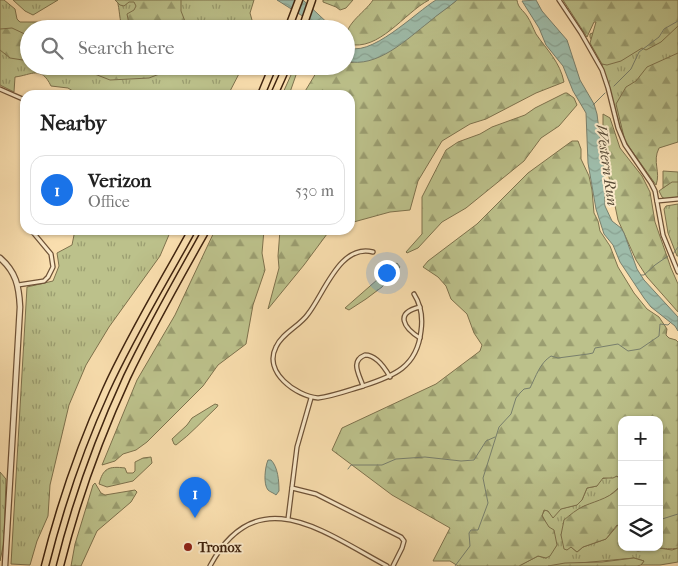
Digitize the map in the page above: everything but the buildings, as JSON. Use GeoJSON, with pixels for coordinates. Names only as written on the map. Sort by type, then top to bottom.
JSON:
{"type":"FeatureCollection","features":[{"type":"Feature","properties":{"kind":"highway"},"geometry":{"type":"LineString","coordinates":[[291,20],[299,0]]}},
{"type":"Feature","properties":{"kind":"highway"},"geometry":{"type":"LineString","coordinates":[[305,20],[312,0]]}},
{"type":"Feature","properties":{"kind":"highway"},"geometry":{"type":"LineString","coordinates":[[263,90],[269,75]]}},
{"type":"Feature","properties":{"kind":"highway"},"geometry":{"type":"LineString","coordinates":[[276,90],[283,75]]}},
{"type":"Feature","properties":{"kind":"highway"},"geometry":{"type":"LineString","coordinates":[[46,566],[72,474],[106,390],[144,316],[189,235]]}},
{"type":"Feature","properties":{"kind":"highway"},"geometry":{"type":"LineString","coordinates":[[60,566],[85,480],[119,395],[155,322],[203,235]]}},
{"type":"Feature","properties":{"kind":"street"},"geometry":{"type":"LineString","coordinates":[[559,0],[602,70],[621,136],[634,160],[651,183],[657,201],[663,235],[678,272]]}},
{"type":"Feature","properties":{"kind":"street"},"geometry":{"type":"LineString","coordinates":[[0,89],[20,98]]}},
{"type":"Feature","properties":{"kind":"street"},"geometry":{"type":"LineString","coordinates":[[657,201],[678,199]]}},
{"type":"Feature","properties":{"kind":"street"},"geometry":{"type":"LineString","coordinates":[[18,285],[44,280],[48,277],[53,267],[53,258],[35,235]]}},
{"type":"Feature","properties":{"kind":"street"},"geometry":{"type":"LineString","coordinates":[[373,252],[366,250],[358,252],[342,263],[331,275],[306,318],[283,338],[275,348],[274,365],[277,372],[292,388],[311,398],[327,397],[398,373],[413,356],[420,338],[422,316],[414,294]]}},
{"type":"Feature","properties":{"kind":"street"},"geometry":{"type":"LineString","coordinates":[[0,258],[14,274],[18,285],[20,321],[5,566]]}},
{"type":"Feature","properties":{"kind":"street"},"geometry":{"type":"LineString","coordinates":[[420,307],[410,309],[406,313],[404,320],[404,325],[420,338]]}},
{"type":"Feature","properties":{"kind":"street"},"geometry":{"type":"LineString","coordinates":[[363,386],[356,363],[365,355],[372,356],[390,377]]}},
{"type":"Feature","properties":{"kind":"street"},"geometry":{"type":"LineString","coordinates":[[288,519],[297,447],[311,398]]}},
{"type":"Feature","properties":{"kind":"street"},"geometry":{"type":"LineString","coordinates":[[292,488],[316,494],[401,537],[404,541],[393,566]]}},
{"type":"Feature","properties":{"kind":"street"},"geometry":{"type":"LineString","coordinates":[[210,566],[223,545],[240,529],[264,519],[288,519],[309,525],[387,566]]}},
{"type":"Feature","properties":{"kind":"green space"},"geometry":{"type":"Polygon","coordinates":[[[0,0],[4,0],[15,9],[17,19],[20,22],[20,75],[26,75],[15,77],[14,92],[0,85],[0,0]]]}},
{"type":"Feature","properties":{"kind":"green space"},"geometry":{"type":"Polygon","coordinates":[[[13,0],[58,0],[33,15],[25,11],[13,0]]]}},
{"type":"Feature","properties":{"kind":"green space"},"geometry":{"type":"Polygon","coordinates":[[[115,0],[181,0],[181,11],[184,20],[128,20],[127,14],[134,10],[136,6],[134,2],[129,2],[124,6],[115,0]]]}},
{"type":"Feature","properties":{"kind":"green space"},"geometry":{"type":"Polygon","coordinates":[[[117,0],[254,0],[250,13],[252,20],[121,20],[117,0]]]}},
{"type":"Feature","properties":{"kind":"green space"},"geometry":{"type":"Polygon","coordinates":[[[323,0],[353,0],[346,8],[340,10],[323,2],[323,0]]]}},
{"type":"Feature","properties":{"kind":"green space"},"geometry":{"type":"Polygon","coordinates":[[[373,0],[429,0],[381,37],[370,42],[355,45],[354,20],[373,0]]]}},
{"type":"Feature","properties":{"kind":"green space"},"geometry":{"type":"Polygon","coordinates":[[[457,0],[517,0],[518,5],[528,18],[536,34],[556,62],[564,82],[536,93],[486,119],[470,124],[442,141],[418,181],[410,210],[390,212],[355,222],[355,90],[306,90],[315,75],[355,75],[355,61],[385,47],[436,16],[457,0]]]}},
{"type":"Feature","properties":{"kind":"green space"},"geometry":{"type":"Polygon","coordinates":[[[563,0],[678,0],[678,26],[661,42],[646,50],[642,48],[621,61],[607,65],[602,64],[590,43],[596,22],[594,22],[587,37],[563,0]]]}},
{"type":"Feature","properties":{"kind":"green space"},"geometry":{"type":"Polygon","coordinates":[[[678,0],[678,122],[632,154],[622,133],[602,67],[602,64],[604,64],[590,34],[678,0]]]}},
{"type":"Feature","properties":{"kind":"green space"},"geometry":{"type":"Polygon","coordinates":[[[12,28],[20,32],[20,60],[10,58],[0,50],[0,29],[12,28]]]}},
{"type":"Feature","properties":{"kind":"green space"},"geometry":{"type":"Polygon","coordinates":[[[678,53],[678,142],[659,148],[656,158],[658,176],[656,185],[625,141],[616,104],[626,87],[636,81],[647,67],[678,53]]]}},
{"type":"Feature","properties":{"kind":"green space"},"geometry":{"type":"Polygon","coordinates":[[[44,75],[238,75],[231,90],[71,90],[51,86],[44,75]]]}},
{"type":"Feature","properties":{"kind":"green space"},"geometry":{"type":"Polygon","coordinates":[[[97,75],[157,75],[149,78],[110,80],[97,75]]]}},
{"type":"Feature","properties":{"kind":"green space"},"geometry":{"type":"Polygon","coordinates":[[[291,75],[296,75],[291,90],[284,90],[291,75]]]}},
{"type":"Feature","properties":{"kind":"green space"},"geometry":{"type":"Polygon","coordinates":[[[565,93],[574,98],[577,105],[559,126],[541,138],[524,161],[466,208],[442,222],[418,248],[407,253],[422,234],[422,197],[446,150],[458,142],[525,115],[565,93]]]}},
{"type":"Feature","properties":{"kind":"green space"},"geometry":{"type":"Polygon","coordinates":[[[603,114],[610,118],[620,148],[642,176],[650,192],[655,222],[678,284],[678,312],[647,277],[636,260],[618,220],[605,158],[603,114]]]}},
{"type":"Feature","properties":{"kind":"green space"},"geometry":{"type":"Polygon","coordinates":[[[572,141],[578,141],[581,149],[581,159],[589,176],[594,213],[600,231],[610,246],[618,267],[634,293],[647,309],[659,317],[667,329],[666,335],[678,342],[678,548],[663,549],[663,416],[618,416],[618,477],[603,478],[597,486],[587,488],[582,500],[577,505],[561,509],[553,518],[548,511],[544,510],[542,516],[549,527],[554,530],[557,545],[550,556],[546,558],[538,556],[519,566],[458,566],[450,561],[433,561],[450,528],[392,495],[332,450],[342,428],[436,384],[480,351],[482,345],[474,333],[467,314],[451,299],[446,286],[438,277],[423,267],[428,261],[477,224],[528,173],[572,141]]]}},
{"type":"Feature","properties":{"kind":"green space"},"geometry":{"type":"Polygon","coordinates":[[[663,171],[678,172],[678,182],[672,182],[663,188],[663,171]]]}},
{"type":"Feature","properties":{"kind":"green space"},"geometry":{"type":"Polygon","coordinates":[[[678,177],[678,197],[665,199],[662,197],[659,191],[678,177]]]}},
{"type":"Feature","properties":{"kind":"green space"},"geometry":{"type":"Polygon","coordinates":[[[678,204],[677,256],[668,233],[664,209],[666,206],[678,204]]]}},
{"type":"Feature","properties":{"kind":"green space"},"geometry":{"type":"Polygon","coordinates":[[[74,235],[169,235],[160,256],[109,327],[86,365],[69,405],[50,485],[48,516],[37,541],[30,565],[11,564],[27,287],[53,281],[59,266],[57,253],[72,245],[74,235]]]}},
{"type":"Feature","properties":{"kind":"green space"},"geometry":{"type":"Polygon","coordinates":[[[213,235],[264,235],[262,253],[265,270],[253,305],[246,344],[218,365],[203,386],[147,442],[136,450],[123,454],[115,461],[102,465],[137,380],[175,315],[213,235]]]}},
{"type":"Feature","properties":{"kind":"green space"},"geometry":{"type":"Polygon","coordinates":[[[280,235],[326,235],[268,309],[279,268],[280,235]]]}},
{"type":"Feature","properties":{"kind":"green space"},"geometry":{"type":"Polygon","coordinates":[[[397,263],[400,267],[382,287],[349,310],[345,308],[394,265],[397,263]]]}},
{"type":"Feature","properties":{"kind":"green space"},"geometry":{"type":"Polygon","coordinates":[[[215,404],[218,405],[217,407],[197,427],[176,445],[174,444],[172,439],[192,418],[215,404]]]}},
{"type":"Feature","properties":{"kind":"green space"},"geometry":{"type":"Polygon","coordinates":[[[151,457],[152,463],[133,481],[107,487],[99,484],[103,474],[108,469],[115,467],[125,468],[127,473],[133,473],[135,471],[135,462],[151,457]]]}},
{"type":"Feature","properties":{"kind":"green space"},"geometry":{"type":"Polygon","coordinates":[[[0,472],[6,479],[4,542],[0,561],[0,472]]]}},
{"type":"Feature","properties":{"kind":"green space"},"geometry":{"type":"Polygon","coordinates":[[[617,476],[618,488],[600,501],[582,507],[563,523],[564,527],[561,535],[571,547],[577,552],[583,547],[606,539],[618,525],[618,551],[663,551],[663,549],[672,550],[678,548],[678,562],[660,565],[641,565],[644,561],[634,558],[548,566],[519,566],[538,556],[546,558],[557,545],[542,515],[545,510],[553,517],[560,509],[577,505],[582,500],[587,488],[597,486],[600,479],[617,476]]]}},
{"type":"Feature","properties":{"kind":"green space"},"geometry":{"type":"Polygon","coordinates":[[[95,483],[101,493],[105,495],[135,490],[137,492],[131,502],[97,531],[81,566],[71,566],[75,544],[95,483]]]}},
{"type":"Feature","properties":{"kind":"green space"},"geometry":{"type":"Polygon","coordinates":[[[618,489],[618,526],[606,539],[583,547],[577,552],[571,547],[567,550],[564,549],[561,535],[564,520],[581,507],[609,496],[618,489]]]}},
{"type":"Feature","properties":{"kind":"green space"},"geometry":{"type":"Polygon","coordinates":[[[634,558],[644,561],[641,565],[637,566],[548,566],[565,563],[602,562],[634,558]]]}},
{"type":"Feature","properties":{"kind":"water"},"geometry":{"type":"Polygon","coordinates":[[[277,0],[303,0],[324,20],[309,20],[277,0]]]}},
{"type":"Feature","properties":{"kind":"water"},"geometry":{"type":"Polygon","coordinates":[[[436,0],[457,0],[391,51],[369,61],[355,62],[355,49],[367,47],[379,41],[436,0]]]}},
{"type":"Feature","properties":{"kind":"water"},"geometry":{"type":"Polygon","coordinates":[[[536,0],[542,11],[567,40],[580,80],[594,104],[604,170],[605,206],[612,221],[624,233],[637,269],[644,280],[678,317],[678,331],[675,326],[651,307],[644,298],[620,262],[613,245],[604,234],[596,209],[588,163],[586,113],[573,91],[563,66],[546,45],[539,28],[522,1],[536,0]]]}},
{"type":"Feature","properties":{"kind":"water"},"geometry":{"type":"Polygon","coordinates":[[[268,460],[271,460],[278,474],[279,491],[276,495],[268,490],[265,484],[265,471],[268,460]]]}},
{"type":"Feature","properties":{"kind":"waterway"},"geometry":{"type":"LineString","coordinates":[[614,86],[631,69],[639,52],[659,37],[664,29],[678,21]]}},
{"type":"Feature","properties":{"kind":"waterway"},"geometry":{"type":"LineString","coordinates":[[593,105],[605,93]]}},
{"type":"Feature","properties":{"kind":"waterway"},"geometry":{"type":"LineString","coordinates":[[673,254],[678,247]]}},
{"type":"Feature","properties":{"kind":"waterway"},"geometry":{"type":"LineString","coordinates":[[641,275],[644,275],[668,256]]}},
{"type":"Feature","properties":{"kind":"waterway"},"geometry":{"type":"LineString","coordinates":[[455,566],[470,546],[469,533],[471,530],[478,530],[488,503],[483,478],[499,427],[511,414],[516,398],[524,389],[530,388],[544,362],[551,356],[558,358],[588,354],[593,353],[595,348],[618,344],[628,351],[640,349],[659,336],[660,324],[668,325],[671,322]]}},
{"type":"Feature","properties":{"kind":"waterway"},"geometry":{"type":"LineString","coordinates":[[348,469],[351,465],[382,465],[396,459],[425,457],[461,461],[474,460],[486,441],[495,437]]}},
{"type":"Feature","properties":{"kind":"waterway"},"geometry":{"type":"LineString","coordinates":[[663,519],[678,514]]}},
{"type":"Feature","properties":{"kind":"place","name":"Verizon"},"geometry":{"type":"Point","coordinates":[195,518]}},
{"type":"Feature","properties":{"kind":"place","name":"Tronox"},"geometry":{"type":"Point","coordinates":[188,547]}},
{"type":"Feature","properties":{"kind":"water label","name":"Western Run"},"geometry":{"type":"Point","coordinates":[607,165]}}]}
